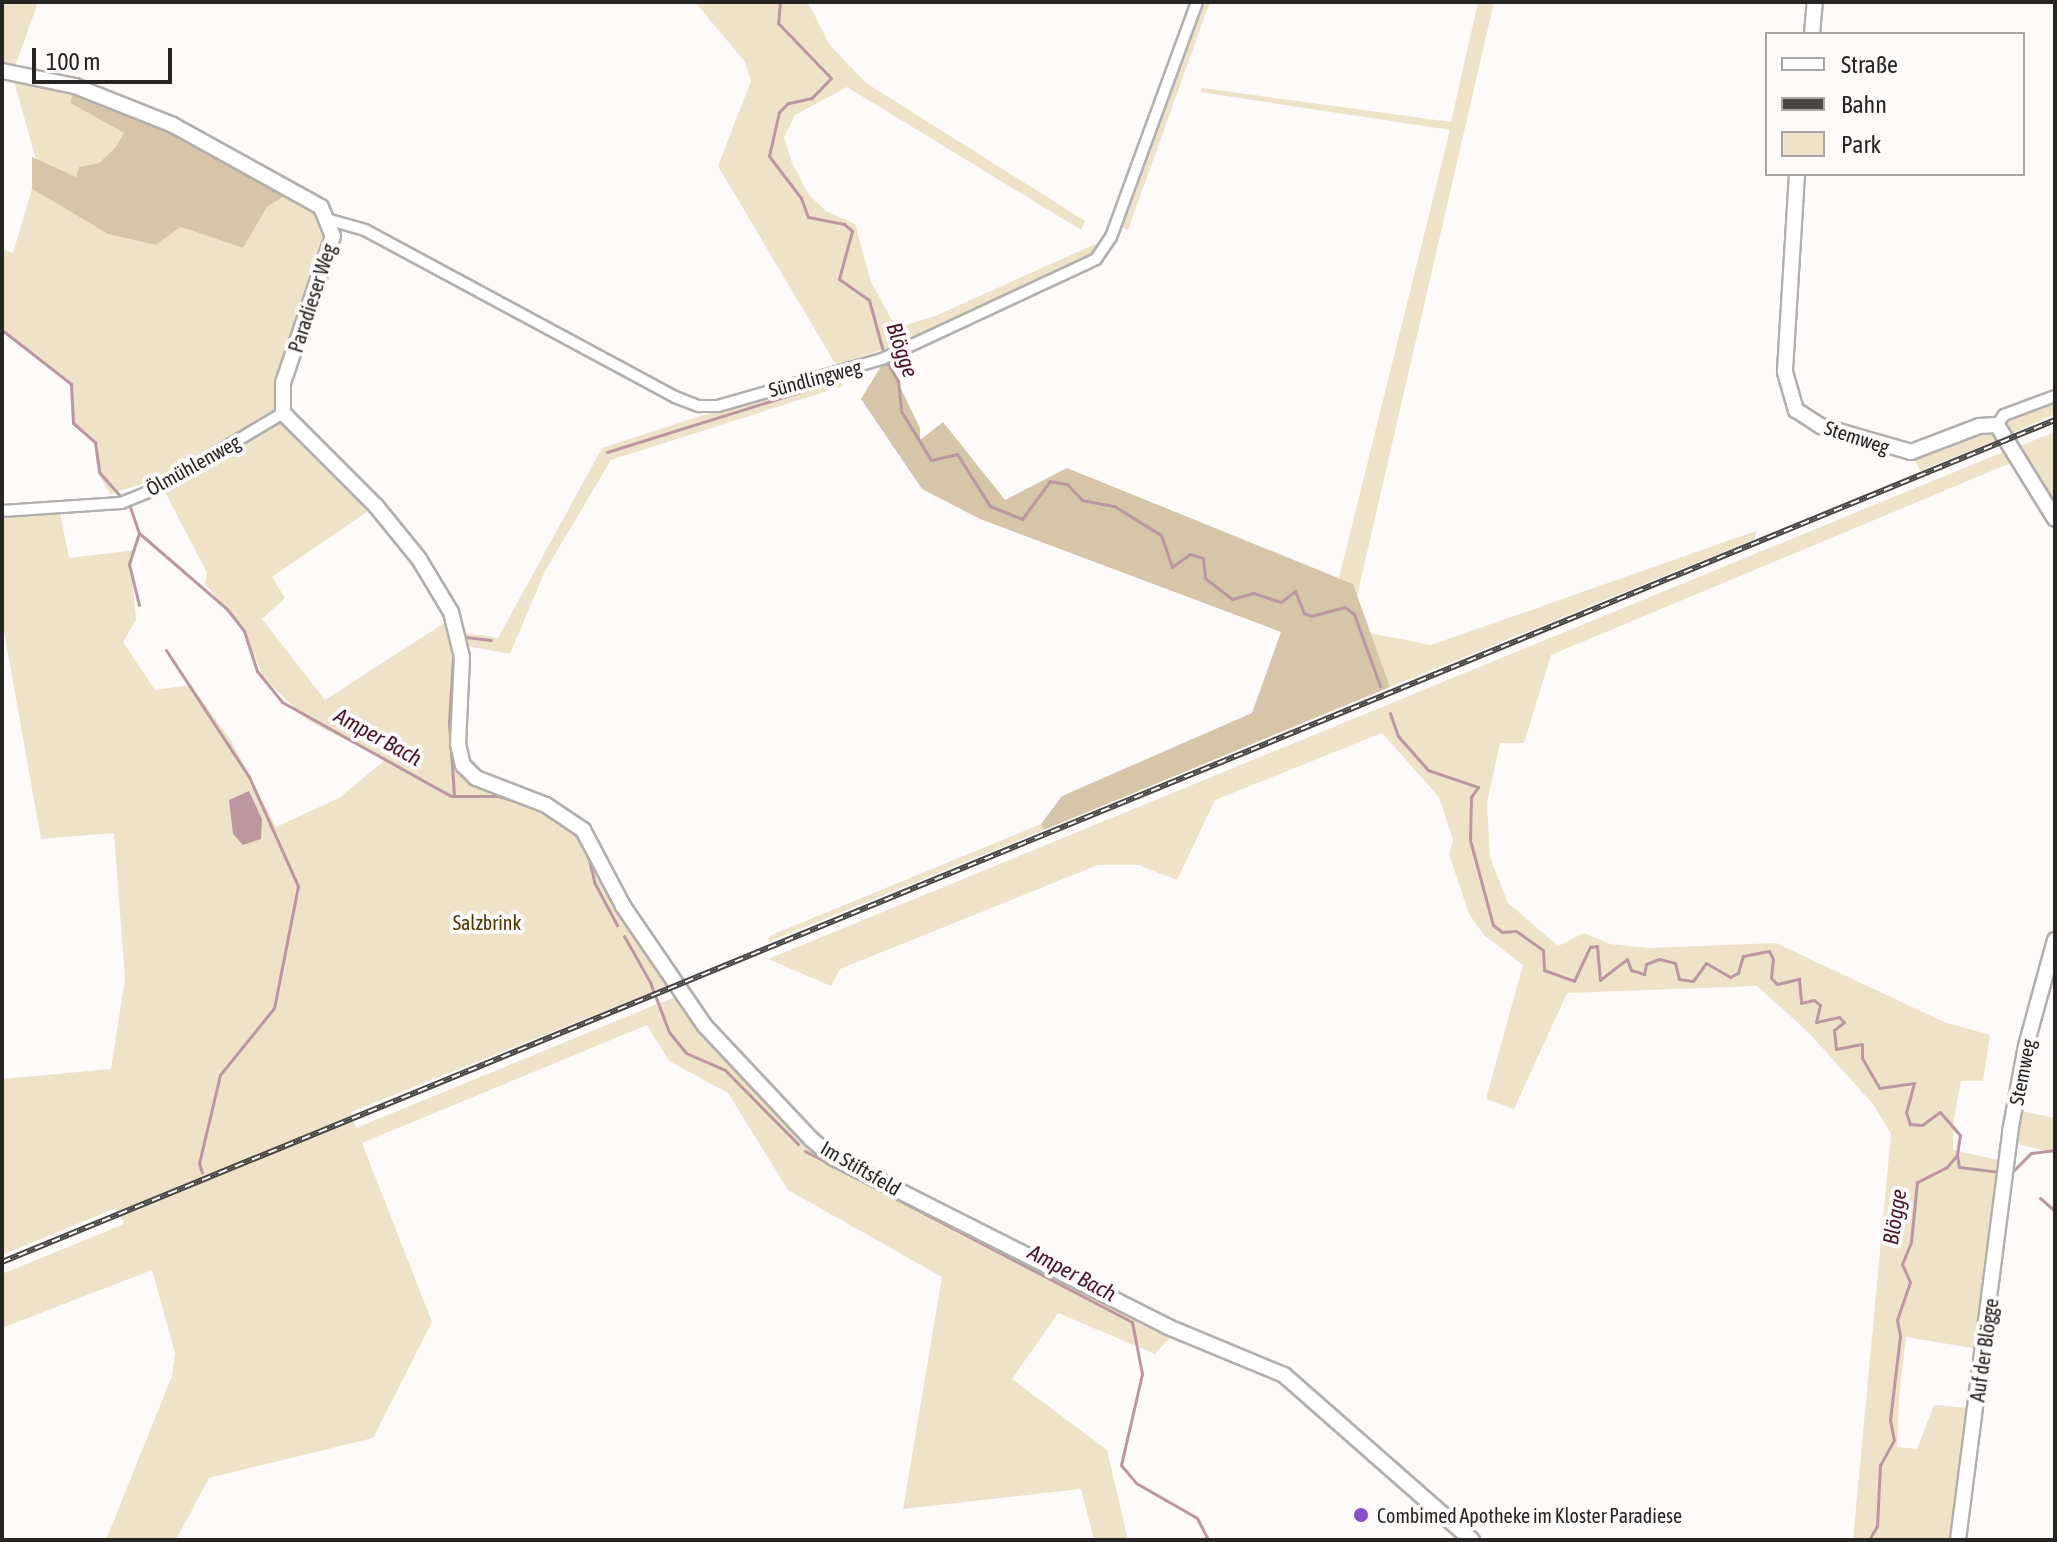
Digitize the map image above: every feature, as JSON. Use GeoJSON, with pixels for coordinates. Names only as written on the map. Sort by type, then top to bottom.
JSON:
{"type":"FeatureCollection","features":[{"type":"Feature","properties":{"kind":"street","name":"Sündlingweg"},"geometry":{"type":"LineString","coordinates":[[330,220],[374,234],[699,406],[718,406],[877,361],[1089,264],[1103,253],[1197,2]]}},
{"type":"Feature","properties":{"kind":"street"},"geometry":{"type":"LineString","coordinates":[[1812,32],[1815,2]]}},
{"type":"Feature","properties":{"kind":"street","name":"Paradieser Weg"},"geometry":{"type":"LineString","coordinates":[[2,71],[75,86],[173,125],[307,196],[330,220],[333,236],[283,383],[283,413]]}},
{"type":"Feature","properties":{"kind":"street","name":"Stemweg"},"geometry":{"type":"LineString","coordinates":[[1797,176],[1785,372],[1786,391],[1796,410],[1821,426],[1911,452],[1979,426],[1997,425]]}},
{"type":"Feature","properties":{"kind":"street"},"geometry":{"type":"LineString","coordinates":[[2055,396],[2004,415],[1997,425],[2055,519]]}},
{"type":"Feature","properties":{"kind":"street","name":"Ölmühlenweg"},"geometry":{"type":"LineString","coordinates":[[2,511],[126,501],[283,413]]}},
{"type":"Feature","properties":{"kind":"street","name":"Im Stiftsfeld"},"geometry":{"type":"LineString","coordinates":[[283,413],[376,506],[419,559],[458,628],[458,744],[463,765],[476,778],[546,805],[583,830],[623,906],[705,1026],[811,1139],[834,1158],[1168,1327],[1284,1375],[1472,1540]]}},
{"type":"Feature","properties":{"kind":"street","name":"Stemweg"},"geometry":{"type":"LineString","coordinates":[[2006,1159],[2026,1046],[2055,940]]}},
{"type":"Feature","properties":{"kind":"street","name":"Auf der Blögge"},"geometry":{"type":"LineString","coordinates":[[1958,1540],[2006,1159]]}},
{"type":"Feature","properties":{"kind":"green space"},"geometry":{"type":"Polygon","coordinates":[[[2,2],[38,2],[15,67],[2,66],[2,2]]]}},
{"type":"Feature","properties":{"kind":"green space"},"geometry":{"type":"Polygon","coordinates":[[[695,2],[808,2],[829,44],[866,83],[1085,221],[1081,230],[847,87],[795,115],[784,137],[792,163],[809,195],[826,211],[855,224],[871,282],[896,328],[935,316],[1095,244],[1101,252],[935,332],[836,365],[718,166],[751,81],[745,62],[695,2]]]}},
{"type":"Feature","properties":{"kind":"green space"},"geometry":{"type":"Polygon","coordinates":[[[1200,2],[1210,2],[1128,230],[1118,226],[1200,2]]]}},
{"type":"Feature","properties":{"kind":"green space"},"geometry":{"type":"Polygon","coordinates":[[[1478,2],[1494,2],[1357,596],[1353,584],[1339,578],[1450,130],[1200,92],[1202,88],[1451,122],[1478,2]]]}},
{"type":"Feature","properties":{"kind":"green space"},"geometry":{"type":"Polygon","coordinates":[[[12,74],[74,89],[70,103],[124,133],[115,148],[99,163],[79,167],[76,177],[37,163],[12,74]]]}},
{"type":"Feature","properties":{"kind":"green space"},"geometry":{"type":"Polygon","coordinates":[[[32,189],[108,234],[154,245],[181,227],[243,248],[267,207],[292,191],[328,222],[331,237],[281,412],[151,481],[110,494],[98,473],[94,443],[72,423],[70,384],[2,330],[2,249],[13,253],[32,189]]]}},
{"type":"Feature","properties":{"kind":"green space"},"geometry":{"type":"Polygon","coordinates":[[[837,372],[843,386],[611,460],[545,571],[510,654],[461,645],[461,632],[498,638],[602,448],[837,372]]]}},
{"type":"Feature","properties":{"kind":"green space"},"geometry":{"type":"Polygon","coordinates":[[[2055,400],[2055,414],[2010,434],[2008,422],[2014,417],[2055,400]]]}},
{"type":"Feature","properties":{"kind":"green space","name":"Salzbrink"},"geometry":{"type":"Polygon","coordinates":[[[283,416],[374,507],[272,577],[285,598],[262,619],[325,700],[452,618],[459,658],[461,766],[569,817],[670,985],[351,1112],[356,1128],[677,996],[733,1068],[805,1142],[1171,1337],[1155,1354],[1058,1313],[1012,1379],[1107,1450],[1128,1540],[1094,1540],[1081,1489],[903,1509],[942,1277],[788,1190],[728,1093],[669,1061],[647,1025],[362,1143],[432,1322],[373,1438],[209,1478],[177,1538],[106,1540],[172,1376],[175,1353],[152,1270],[2,1328],[2,1274],[124,1224],[116,1208],[2,1255],[2,1079],[111,1069],[125,979],[114,833],[41,839],[2,620],[2,517],[60,513],[69,558],[136,550],[131,566],[136,620],[123,642],[155,690],[191,685],[232,742],[276,827],[339,798],[385,760],[307,720],[264,678],[242,628],[205,584],[207,573],[165,492],[283,416]]]}},
{"type":"Feature","properties":{"kind":"green space"},"geometry":{"type":"Polygon","coordinates":[[[1993,430],[2002,438],[1920,471],[1914,457],[1967,434],[1993,430]]]}},
{"type":"Feature","properties":{"kind":"green space"},"geometry":{"type":"Polygon","coordinates":[[[2055,432],[2055,512],[2017,447],[2055,432]]]}},
{"type":"Feature","properties":{"kind":"green space"},"geometry":{"type":"Polygon","coordinates":[[[2008,450],[2013,462],[1551,655],[1524,743],[1500,743],[1487,803],[1490,857],[1508,903],[1558,946],[1584,933],[1610,944],[1648,948],[1776,943],[1944,1022],[1990,1035],[1983,1081],[1961,1081],[1954,1118],[1953,1150],[1999,1160],[1978,1349],[1906,1337],[1899,1398],[1897,1447],[1917,1449],[1934,1405],[1970,1408],[1952,1540],[1853,1540],[1891,1134],[1873,1104],[1808,1032],[1757,986],[1567,993],[1514,1109],[1486,1099],[1523,965],[1484,935],[1469,914],[1449,854],[1453,840],[1439,797],[1382,733],[1215,800],[1177,880],[1139,865],[1098,865],[840,969],[831,986],[768,959],[2008,450]]]}},
{"type":"Feature","properties":{"kind":"green space"},"geometry":{"type":"Polygon","coordinates":[[[1756,531],[1755,539],[1390,687],[1370,633],[1431,645],[1756,531]]]}},
{"type":"Feature","properties":{"kind":"green space"},"geometry":{"type":"Polygon","coordinates":[[[1041,824],[1044,830],[768,942],[769,936],[1041,824]]]}},
{"type":"Feature","properties":{"kind":"green space"},"geometry":{"type":"Polygon","coordinates":[[[2022,1111],[2055,1118],[2055,1153],[2017,1144],[2022,1111]]]}},
{"type":"Feature","properties":{"kind":"shaded area"},"geometry":{"type":"Polygon","coordinates":[[[74,89],[172,127],[292,191],[267,207],[243,248],[181,227],[155,245],[108,234],[32,189],[32,157],[76,177],[79,167],[99,163],[115,148],[124,133],[70,103],[74,89]]]}},
{"type":"Feature","properties":{"kind":"shaded area"},"geometry":{"type":"Polygon","coordinates":[[[886,358],[920,428],[920,440],[943,422],[1005,500],[1067,468],[1353,584],[1390,687],[1044,830],[1041,824],[1062,796],[1252,713],[1281,632],[980,519],[922,489],[861,399],[886,358]]]}},
{"type":"Feature","properties":{"kind":"shaded area"},"geometry":{"type":"Polygon","coordinates":[[[249,791],[262,819],[261,839],[243,845],[233,834],[229,800],[249,791]]]}},
{"type":"Feature","properties":{"kind":"waterway","name":"Blögge"},"geometry":{"type":"LineString","coordinates":[[780,2],[778,23],[831,78],[812,98],[788,103],[779,112],[769,156],[801,198],[808,217],[844,224],[852,231],[839,279],[869,300],[884,355]]}},
{"type":"Feature","properties":{"kind":"waterway","name":"Amper Bach"},"geometry":{"type":"LineString","coordinates":[[2,330],[71,384],[73,423],[95,442],[99,472],[130,507],[139,533],[129,564],[139,605]]}},
{"type":"Feature","properties":{"kind":"waterway","name":"Blögge"},"geometry":{"type":"LineString","coordinates":[[887,362],[898,381],[901,411],[931,460],[957,454],[990,506],[1022,519],[1050,481],[1067,484],[1082,500],[1114,506],[1161,535],[1172,567],[1190,554],[1203,558],[1205,578],[1232,599],[1253,593],[1281,602],[1295,591],[1304,613],[1311,616],[1345,607],[1354,614],[1380,686]]}},
{"type":"Feature","properties":{"kind":"waterway"},"geometry":{"type":"LineString","coordinates":[[607,452],[861,373]]}},
{"type":"Feature","properties":{"kind":"waterway","name":"Amper Bach"},"geometry":{"type":"LineString","coordinates":[[139,533],[227,609],[244,631],[257,671],[282,702],[451,796],[498,796],[533,807]]}},
{"type":"Feature","properties":{"kind":"waterway"},"geometry":{"type":"LineString","coordinates":[[466,637],[491,640]]}},
{"type":"Feature","properties":{"kind":"waterway"},"geometry":{"type":"LineString","coordinates":[[454,642],[449,722],[454,796]]}},
{"type":"Feature","properties":{"kind":"waterway"},"geometry":{"type":"LineString","coordinates":[[166,650],[249,777],[298,886],[274,1008],[220,1075],[199,1163],[202,1173]]}},
{"type":"Feature","properties":{"kind":"waterway","name":"Blögge"},"geometry":{"type":"LineString","coordinates":[[1390,713],[1398,736],[1428,770],[1478,787],[1471,797],[1470,840],[1493,925],[1502,932],[1516,931],[1543,950],[1544,970],[1574,981],[1590,947],[1597,946],[1600,980],[1627,959],[1631,970],[1644,974],[1646,964],[1659,959],[1675,963],[1679,979],[1693,981],[1706,963],[1730,977],[1738,973],[1743,956],[1769,951],[1773,959],[1771,978],[1777,984],[1799,979],[1801,1003],[1814,1000],[1820,1005],[1816,1022],[1839,1017],[1844,1022],[1834,1030],[1836,1049],[1862,1044],[1862,1058],[1879,1088],[1914,1083],[1906,1112],[1910,1124],[1922,1125],[1940,1112],[1960,1135],[1957,1155],[1947,1167],[1917,1182],[1911,1242],[1902,1264],[1910,1282],[1897,1320],[1900,1336],[1890,1420],[1894,1440],[1880,1465],[1877,1526],[1869,1540]]}},
{"type":"Feature","properties":{"kind":"waterway","name":"Amper Bach"},"geometry":{"type":"LineString","coordinates":[[570,829],[581,841]]}},
{"type":"Feature","properties":{"kind":"waterway","name":"Amper Bach"},"geometry":{"type":"LineString","coordinates":[[588,855],[594,882],[617,925]]}},
{"type":"Feature","properties":{"kind":"waterway","name":"Amper Bach"},"geometry":{"type":"LineString","coordinates":[[624,936],[650,982],[669,1032],[686,1053],[725,1070],[798,1144]]}},
{"type":"Feature","properties":{"kind":"waterway"},"geometry":{"type":"LineString","coordinates":[[2012,1172],[2031,1153],[2055,1150]]}},
{"type":"Feature","properties":{"kind":"waterway","name":"Amper Bach"},"geometry":{"type":"LineString","coordinates":[[805,1151],[1132,1322],[1142,1374],[1121,1465],[1136,1483],[1197,1518],[1208,1540]]}},
{"type":"Feature","properties":{"kind":"waterway"},"geometry":{"type":"LineString","coordinates":[[1957,1155],[1959,1167],[1997,1172]]}},
{"type":"Feature","properties":{"kind":"waterway"},"geometry":{"type":"LineString","coordinates":[[2040,1198],[2055,1211]]}},
{"type":"Feature","properties":{"kind":"railway"},"geometry":{"type":"LineString","coordinates":[[2,1262],[2055,420]]}},
{"type":"Feature","properties":{"kind":"place","name":"Combimed Apotheke im Kloster Paradiese"},"geometry":{"type":"Point","coordinates":[1361,1515]}}]}
